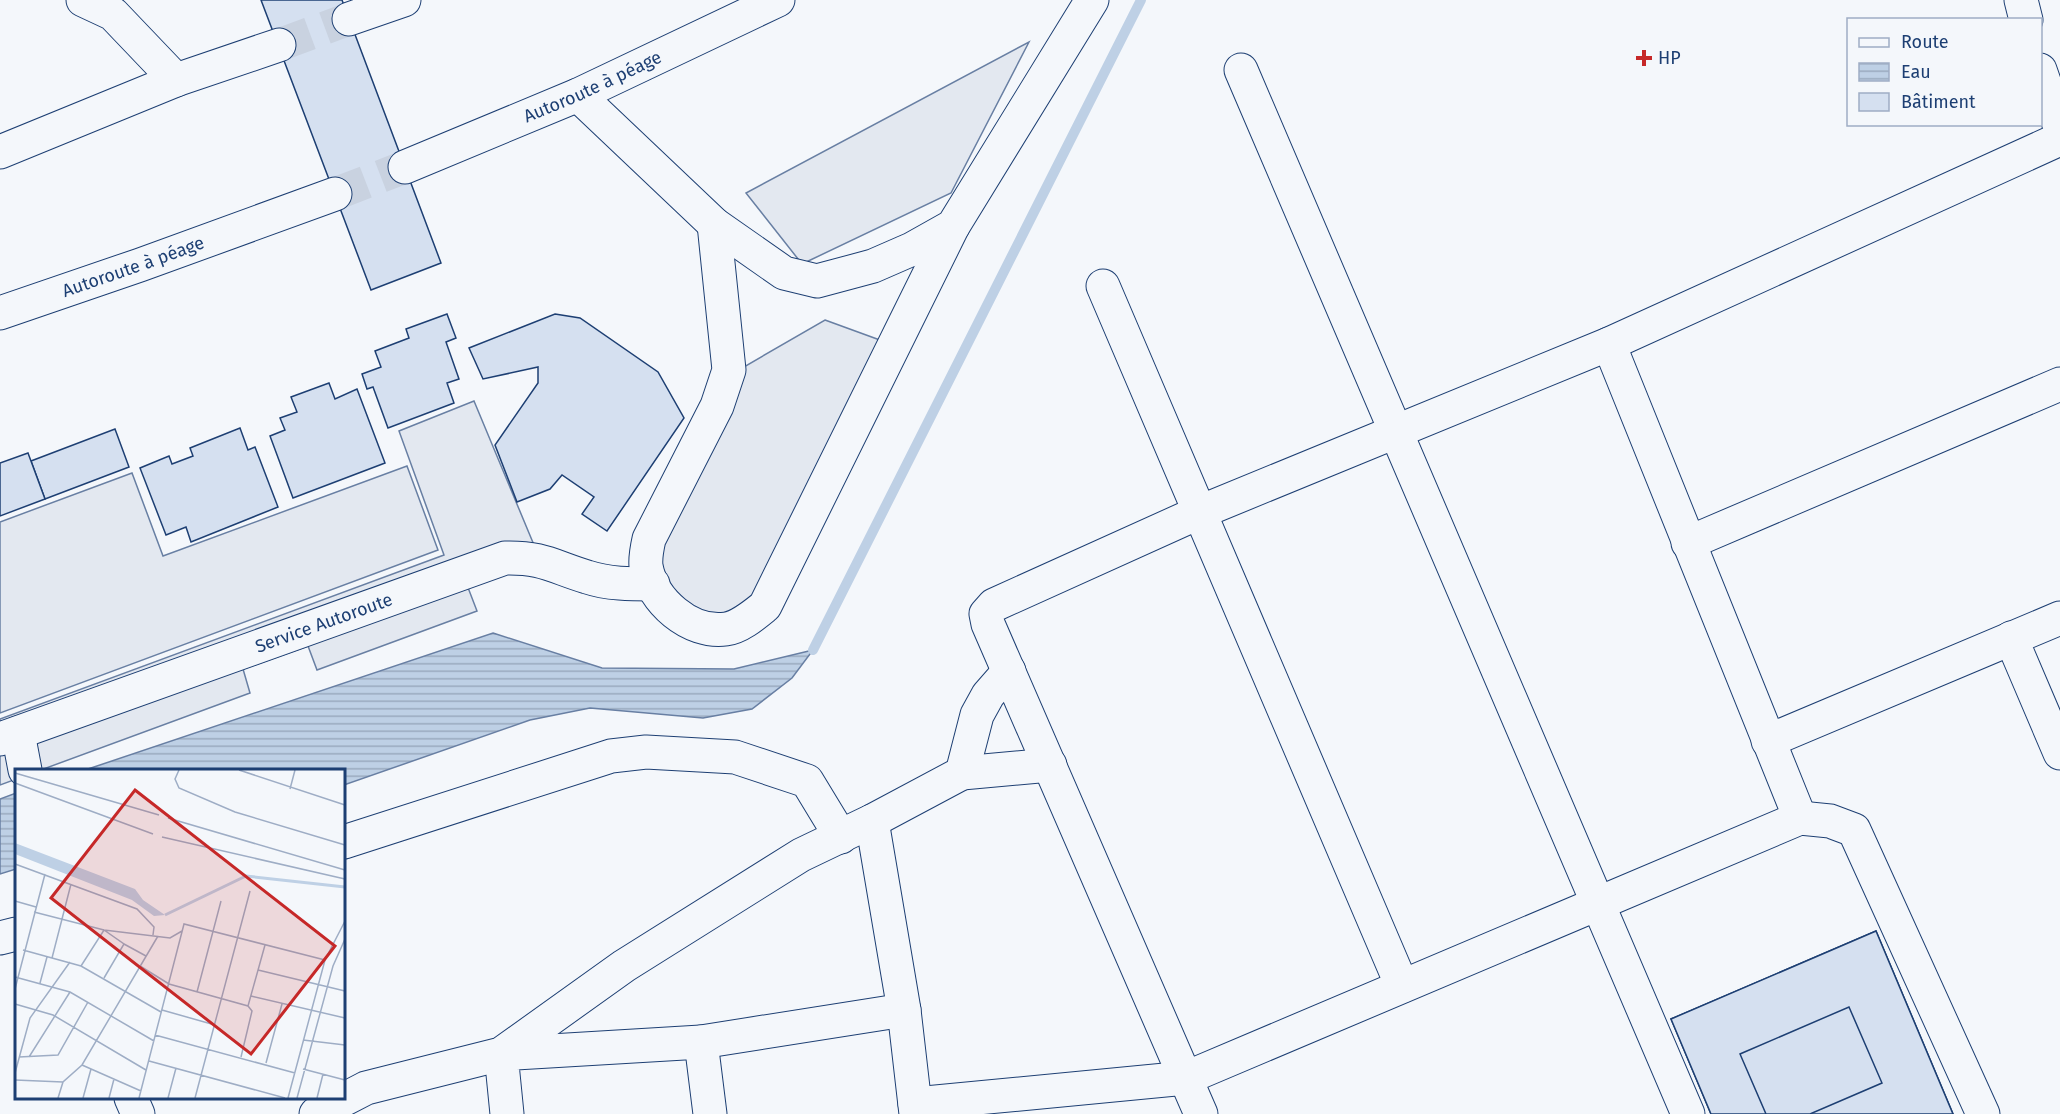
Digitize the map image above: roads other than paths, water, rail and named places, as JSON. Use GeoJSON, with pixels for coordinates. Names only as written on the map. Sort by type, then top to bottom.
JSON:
{"type":"FeatureCollection","features":[{"type":"Feature","properties":{"kind":"main road"},"geometry":{"type":"LineString","coordinates":[[83,0],[113,14],[177,80]]}},
{"type":"Feature","properties":{"kind":"main road"},"geometry":{"type":"LineString","coordinates":[[349,19],[404,0]]}},
{"type":"Feature","properties":{"kind":"main road","name":"Autoroute à péage"},"geometry":{"type":"LineString","coordinates":[[405,167],[578,95],[778,0]]}},
{"type":"Feature","properties":{"kind":"main road"},"geometry":{"type":"LineString","coordinates":[[714,224],[729,370],[717,406],[649,539],[646,568],[669,610],[696,626],[726,629],[749,619],[765,606],[953,226],[1092,0]]}},
{"type":"Feature","properties":{"kind":"main road"},"geometry":{"type":"LineString","coordinates":[[2021,0],[2026,18]]}},
{"type":"Feature","properties":{"kind":"main road"},"geometry":{"type":"LineString","coordinates":[[0,153],[177,80],[279,45]]}},
{"type":"Feature","properties":{"kind":"main road"},"geometry":{"type":"LineString","coordinates":[[1241,70],[1598,903],[1678,1111]]}},
{"type":"Feature","properties":{"kind":"main road"},"geometry":{"type":"LineString","coordinates":[[2042,75],[2060,127]]}},
{"type":"Feature","properties":{"kind":"main road"},"geometry":{"type":"LineString","coordinates":[[578,95],[714,224],[784,273],[817,281],[873,266],[912,249],[953,226]]}},
{"type":"Feature","properties":{"kind":"main road"},"geometry":{"type":"LineString","coordinates":[[1202,1114],[986,614],[994,605],[1200,512],[1609,344],[2060,139]]}},
{"type":"Feature","properties":{"kind":"main road","name":"Autoroute à péage"},"geometry":{"type":"LineString","coordinates":[[0,313],[140,266],[335,194]]}},
{"type":"Feature","properties":{"kind":"main road"},"geometry":{"type":"LineString","coordinates":[[1103,286],[1402,986]]}},
{"type":"Feature","properties":{"kind":"main road"},"geometry":{"type":"LineString","coordinates":[[1609,344],[1800,818]]}},
{"type":"Feature","properties":{"kind":"main road"},"geometry":{"type":"LineString","coordinates":[[1688,543],[2060,384]]}},
{"type":"Feature","properties":{"kind":"main road","name":"Service Autoroute"},"geometry":{"type":"LineString","coordinates":[[9,736],[505,558],[525,557],[545,561],[604,582],[653,584]]}},
{"type":"Feature","properties":{"kind":"main road"},"geometry":{"type":"LineString","coordinates":[[1768,741],[2060,618]]}},
{"type":"Feature","properties":{"kind":"main road"},"geometry":{"type":"LineString","coordinates":[[2011,638],[2060,753]]}},
{"type":"Feature","properties":{"kind":"main road"},"geometry":{"type":"LineString","coordinates":[[962,774],[977,715],[988,695],[1009,671]]}},
{"type":"Feature","properties":{"kind":"main road"},"geometry":{"type":"LineString","coordinates":[[9,736],[24,769]]}},
{"type":"Feature","properties":{"kind":"main road"},"geometry":{"type":"LineString","coordinates":[[345,842],[611,756],[646,752],[735,758],[807,781],[841,837]]}},
{"type":"Feature","properties":{"kind":"main road"},"geometry":{"type":"LineString","coordinates":[[501,1054],[624,966],[801,855],[841,837],[962,774],[1050,765]]}},
{"type":"Feature","properties":{"kind":"main road"},"geometry":{"type":"LineString","coordinates":[[872,821],[904,1010],[916,1109],[1186,1078],[1800,818],[1830,820],[1854,830],[1983,1114]]}},
{"type":"Feature","properties":{"kind":"main road"},"geometry":{"type":"LineString","coordinates":[[0,938],[15,934]]}},
{"type":"Feature","properties":{"kind":"main road"},"geometry":{"type":"LineString","coordinates":[[345,1099],[366,1088],[501,1054],[701,1042],[904,1010]]}},
{"type":"Feature","properties":{"kind":"main road"},"geometry":{"type":"LineString","coordinates":[[701,1042],[710,1114]]}},
{"type":"Feature","properties":{"kind":"main road"},"geometry":{"type":"LineString","coordinates":[[501,1054],[507,1114]]}},
{"type":"Feature","properties":{"kind":"main road"},"geometry":{"type":"LineString","coordinates":[[131,1099],[138,1114]]}},
{"type":"Feature","properties":{"kind":"main road"},"geometry":{"type":"LineString","coordinates":[[316,1114],[345,1099]]}},
{"type":"Feature","properties":{"kind":"water"},"geometry":{"type":"Polygon","coordinates":[[[493,633],[602,668],[734,669],[813,650],[792,678],[752,709],[703,718],[590,708],[530,720],[345,785],[345,769],[88,769],[493,633]]]}},
{"type":"Feature","properties":{"kind":"water"},"geometry":{"type":"Polygon","coordinates":[[[15,793],[15,869],[0,874],[0,799],[15,793]]]}},
{"type":"Feature","properties":{"kind":"waterway"},"geometry":{"type":"LineString","coordinates":[[813,650],[1141,0]]}},
{"type":"Feature","properties":{"kind":"tunnel"},"geometry":{"type":"LineString","coordinates":[[279,45],[349,19]]}},
{"type":"Feature","properties":{"kind":"tunnel"},"geometry":{"type":"LineString","coordinates":[[335,194],[405,167]]}},
{"type":"Feature","properties":{"kind":"place","name":"HP"},"geometry":{"type":"Point","coordinates":[1644,58]}}]}
